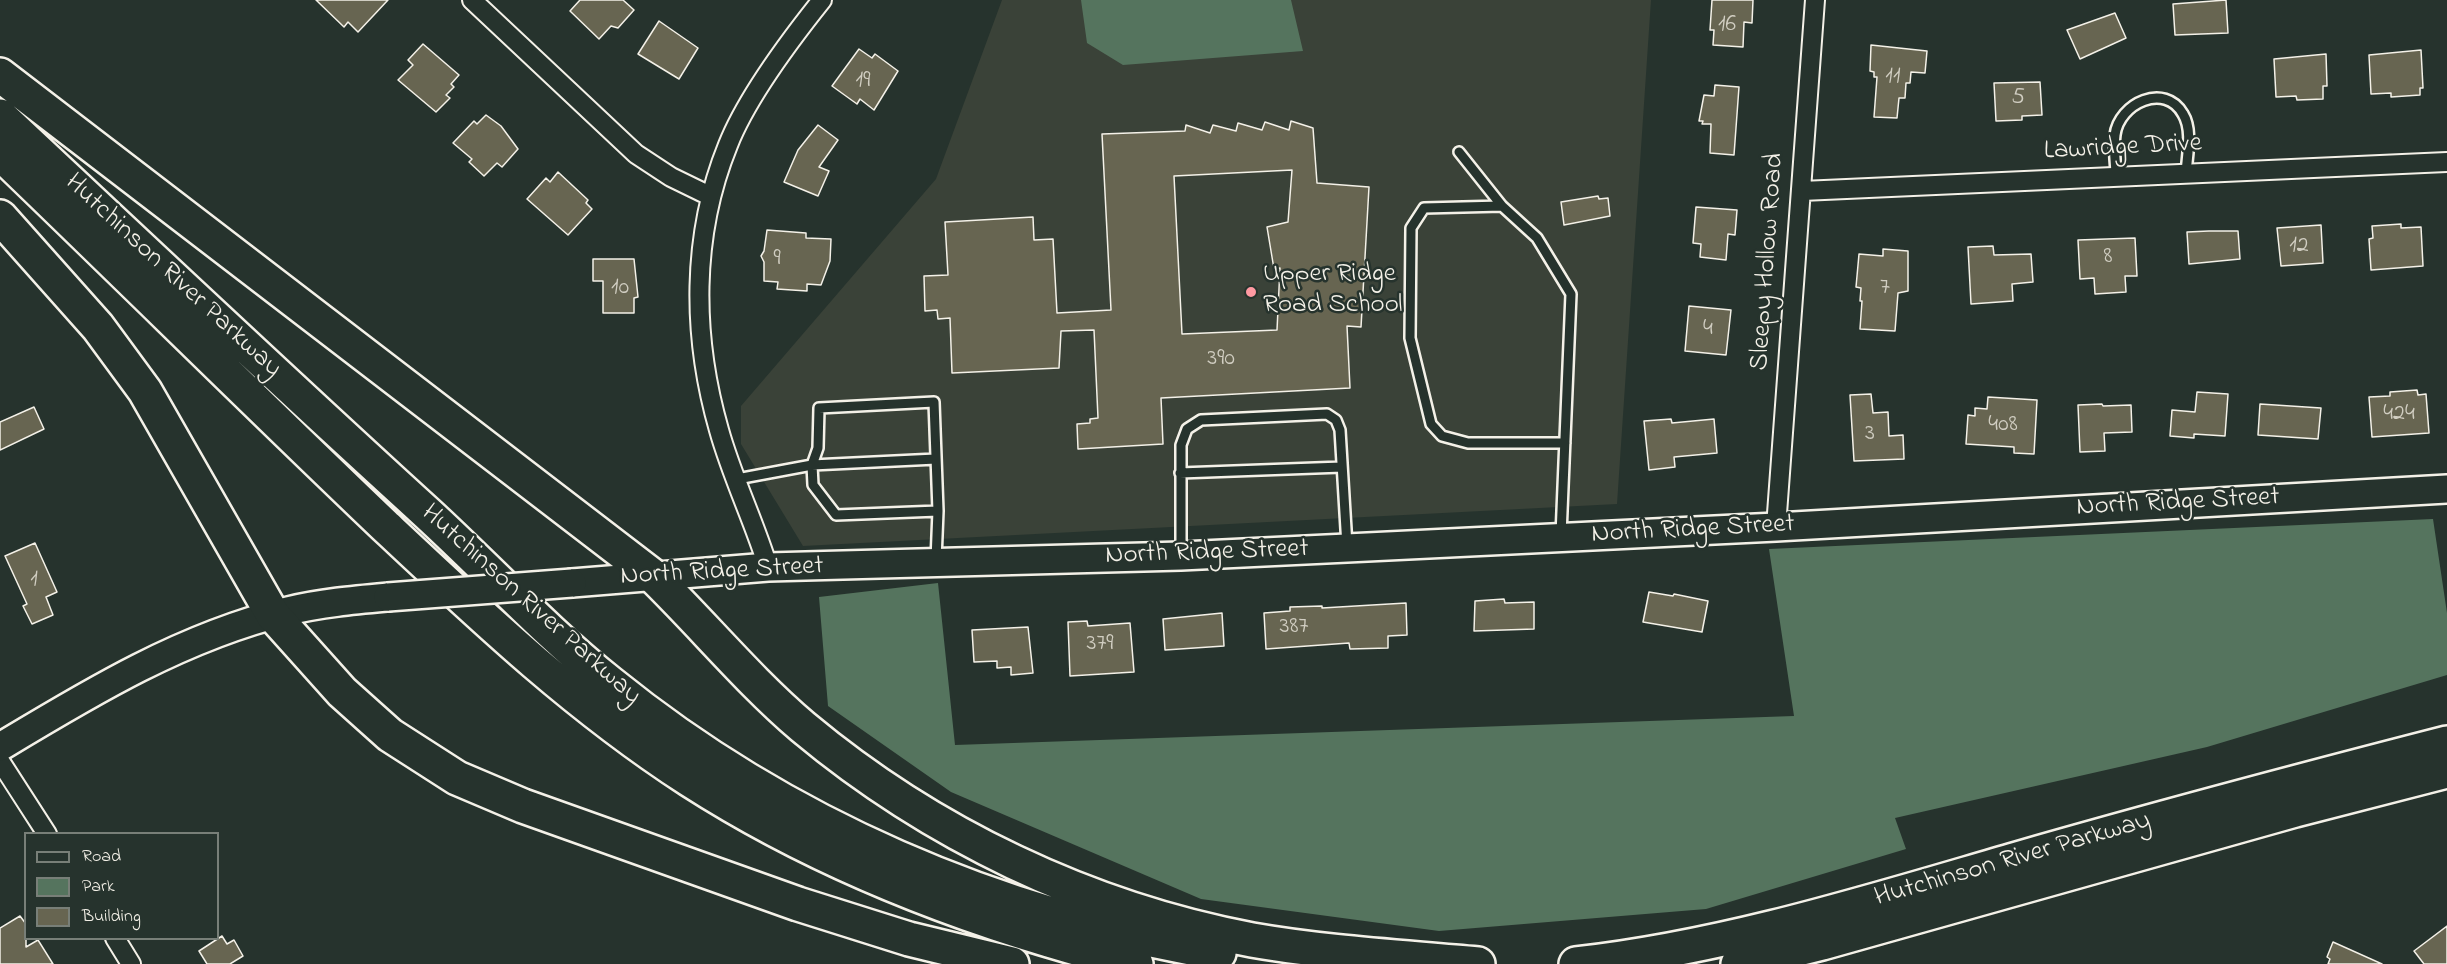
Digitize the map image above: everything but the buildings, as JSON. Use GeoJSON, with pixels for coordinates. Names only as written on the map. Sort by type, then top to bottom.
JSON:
{"type":"FeatureCollection","features":[{"type":"Feature","properties":{"kind":"highway"},"geometry":{"type":"LineString","coordinates":[[0,75],[653,576],[743,672],[823,743],[906,803],[1025,868],[1117,903],[1226,934],[1311,949],[1478,964]]}},
{"type":"Feature","properties":{"kind":"highway","name":"Hutchinson River Parkway"},"geometry":{"type":"LineString","coordinates":[[0,116],[430,516],[552,633],[632,700],[701,749],[831,826],[969,888],[1040,911],[1151,940],[1224,954],[1299,964]]}},
{"type":"Feature","properties":{"kind":"highway","name":"Hutchinson River Parkway"},"geometry":{"type":"LineString","coordinates":[[0,153],[455,594],[539,669],[630,740],[725,802],[859,871],[988,922],[1136,964]]}},
{"type":"Feature","properties":{"kind":"highway"},"geometry":{"type":"LineString","coordinates":[[0,217],[93,321],[145,391],[273,615],[327,676],[374,723],[424,760],[476,787],[798,904],[909,939],[1012,964]]}},
{"type":"Feature","properties":{"kind":"highway","name":"Hutchinson River Parkway"},"geometry":{"type":"LineString","coordinates":[[1576,964],[1675,950],[1778,927],[2143,824],[2447,743]]}},
{"type":"Feature","properties":{"kind":"highway","name":"Hutchinson River Parkway"},"geometry":{"type":"LineString","coordinates":[[1738,964],[1822,943],[2277,815],[2447,771]]}},
{"type":"Feature","properties":{"kind":"street"},"geometry":{"type":"LineString","coordinates":[[472,0],[636,154],[671,177],[710,196]]}},
{"type":"Feature","properties":{"kind":"street"},"geometry":{"type":"LineString","coordinates":[[768,567],[719,430],[707,376],[699,312],[699,252],[710,196],[728,143],[792,36],[822,0]]}},
{"type":"Feature","properties":{"kind":"street","name":"Sleepy Hollow Road"},"geometry":{"type":"LineString","coordinates":[[1776,527],[1815,0]]}},
{"type":"Feature","properties":{"kind":"street","name":"Lawridge Drive"},"geometry":{"type":"LineString","coordinates":[[1802,190],[2447,162]]}},
{"type":"Feature","properties":{"kind":"street","name":"North Ridge Street"},"geometry":{"type":"LineString","coordinates":[[0,747],[97,688],[148,662],[273,615],[315,605],[388,597],[768,567],[1181,556],[1776,527],[2447,489]]}},
{"type":"Feature","properties":{"kind":"street"},"geometry":{"type":"LineString","coordinates":[[0,761],[46,832]]}},
{"type":"Feature","properties":{"kind":"street"},"geometry":{"type":"LineString","coordinates":[[116,940],[131,964]]}},
{"type":"Feature","properties":{"kind":"lane"},"geometry":{"type":"LineString","coordinates":[[2116,177],[2115,134],[2120,119],[2128,108],[2144,99],[2158,98],[2172,101],[2184,115],[2188,136],[2186,174]]}},
{"type":"Feature","properties":{"kind":"lane"},"geometry":{"type":"LineString","coordinates":[[1458,152],[1502,206],[1537,238],[1571,294],[1560,538]]}},
{"type":"Feature","properties":{"kind":"lane"},"geometry":{"type":"LineString","coordinates":[[1502,206],[1424,208],[1411,228],[1410,338],[1431,424],[1442,436],[1468,443],[1565,443]]}},
{"type":"Feature","properties":{"kind":"lane"},"geometry":{"type":"LineString","coordinates":[[935,562],[938,511],[934,402],[819,408],[819,448],[812,465],[813,486],[836,515],[938,511]]}},
{"type":"Feature","properties":{"kind":"lane"},"geometry":{"type":"LineString","coordinates":[[1181,556],[1181,445],[1187,429],[1201,420],[1327,414],[1336,420],[1340,430],[1347,548]]}},
{"type":"Feature","properties":{"kind":"lane"},"geometry":{"type":"LineString","coordinates":[[737,479],[812,465],[936,459]]}},
{"type":"Feature","properties":{"kind":"lane"},"geometry":{"type":"LineString","coordinates":[[1180,473],[1342,467]]}},
{"type":"Feature","properties":{"kind":"shaded area"},"geometry":{"type":"Polygon","coordinates":[[[1002,0],[1651,0],[1617,504],[803,546],[741,444],[741,406],[936,179],[1002,0]]]}},
{"type":"Feature","properties":{"kind":"green space"},"geometry":{"type":"Polygon","coordinates":[[[1081,0],[1291,0],[1303,51],[1123,65],[1087,43],[1081,0]]]}},
{"type":"Feature","properties":{"kind":"green space"},"geometry":{"type":"Polygon","coordinates":[[[2433,519],[2447,613],[2447,675],[2207,747],[1895,818],[1906,849],[1706,909],[1439,931],[1201,899],[951,792],[828,706],[819,597],[938,583],[955,745],[1794,716],[1769,549],[2433,519]]]}},
{"type":"Feature","properties":{"kind":"place","name":"Upper Ridge Road School"},"geometry":{"type":"Point","coordinates":[1251,292]}}]}
